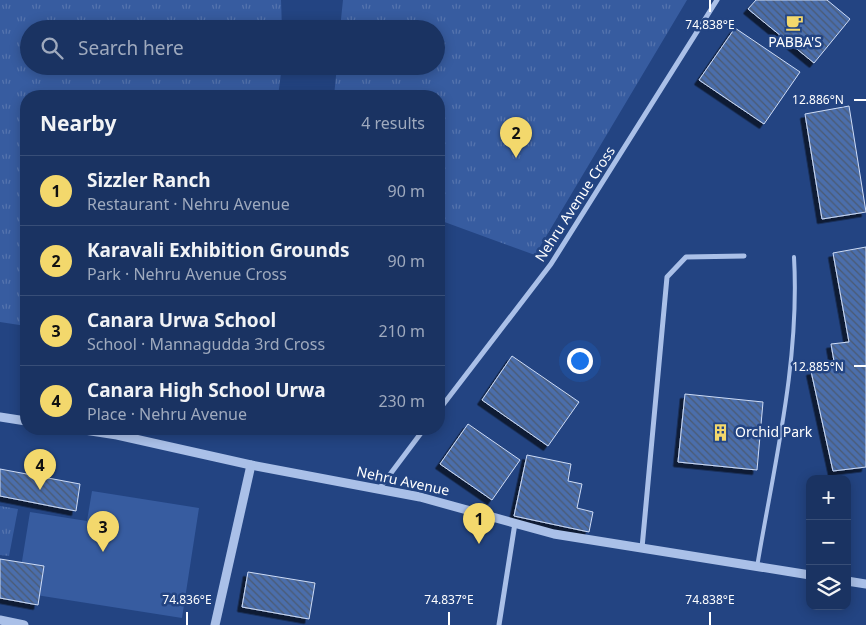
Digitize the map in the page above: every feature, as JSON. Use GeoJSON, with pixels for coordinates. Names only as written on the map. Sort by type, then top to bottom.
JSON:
{"type":"FeatureCollection","features":[{"type":"Feature","properties":{"kind":"street","name":"Nehru Avenue Cross"},"geometry":{"type":"LineString","coordinates":[[445,402],[551,264],[717,0]]}},
{"type":"Feature","properties":{"kind":"street"},"geometry":{"type":"LineString","coordinates":[[642,548],[667,277],[686,257],[744,256]]}},
{"type":"Feature","properties":{"kind":"street"},"geometry":{"type":"LineString","coordinates":[[0,417],[20,420]]}},
{"type":"Feature","properties":{"kind":"street","name":"Nehru Avenue"},"geometry":{"type":"LineString","coordinates":[[117,435],[252,465],[420,497],[554,534],[806,574]]}},
{"type":"Feature","properties":{"kind":"street"},"geometry":{"type":"LineString","coordinates":[[379,489],[420,435]]}},
{"type":"Feature","properties":{"kind":"street"},"geometry":{"type":"LineString","coordinates":[[215,625],[252,465]]}},
{"type":"Feature","properties":{"kind":"street"},"geometry":{"type":"LineString","coordinates":[[499,625],[515,523]]}},
{"type":"Feature","properties":{"kind":"street"},"geometry":{"type":"LineString","coordinates":[[851,582],[866,584]]}},
{"type":"Feature","properties":{"kind":"street"},"geometry":{"type":"LineString","coordinates":[[0,620],[24,625]]}},
{"type":"Feature","properties":{"kind":"lane"},"geometry":{"type":"LineString","coordinates":[[757,567],[787,396],[796,288],[794,257]]}},
{"type":"Feature","properties":{"kind":"green space"},"geometry":{"type":"Polygon","coordinates":[[[0,0],[281,0],[282,20],[20,20],[20,75],[281,75],[279,90],[20,90],[20,325],[0,322],[0,0]]]}},
{"type":"Feature","properties":{"kind":"green space"},"geometry":{"type":"Polygon","coordinates":[[[343,0],[687,0],[535,255],[445,222],[445,90],[335,90],[336,75],[445,75],[445,20],[341,20],[343,0]]]}},
{"type":"Feature","properties":{"kind":"green space"},"geometry":{"type":"Polygon","coordinates":[[[92,491],[199,508],[182,618],[17,592],[30,512],[87,521],[92,491]]]}},
{"type":"Feature","properties":{"kind":"green space"},"geometry":{"type":"Polygon","coordinates":[[[0,506],[18,509],[9,556],[0,555],[0,506]]]}},
{"type":"Feature","properties":{"kind":"building"},"geometry":{"type":"Polygon","coordinates":[[[756,0],[827,0],[850,19],[814,63],[748,9],[756,0]]]}},
{"type":"Feature","properties":{"kind":"building"},"geometry":{"type":"Polygon","coordinates":[[[735,28],[800,72],[764,124],[699,80],[735,28]]]}},
{"type":"Feature","properties":{"kind":"building"},"geometry":{"type":"Polygon","coordinates":[[[849,106],[866,212],[822,219],[805,114],[849,106]]]}},
{"type":"Feature","properties":{"kind":"building"},"geometry":{"type":"Polygon","coordinates":[[[866,247],[866,467],[833,471],[811,371],[835,367],[831,344],[849,342],[833,253],[866,247]]]}},
{"type":"Feature","properties":{"kind":"building"},"geometry":{"type":"Polygon","coordinates":[[[512,356],[579,402],[548,446],[482,400],[512,356]]]}},
{"type":"Feature","properties":{"kind":"building","name":"Orchid Park"},"geometry":{"type":"Polygon","coordinates":[[[685,394],[763,402],[757,470],[678,462],[685,394]]]}},
{"type":"Feature","properties":{"kind":"building"},"geometry":{"type":"Polygon","coordinates":[[[468,424],[520,460],[492,500],[440,464],[468,424]]]}},
{"type":"Feature","properties":{"kind":"building"},"geometry":{"type":"Polygon","coordinates":[[[527,455],[571,464],[568,481],[582,484],[577,508],[593,512],[589,532],[514,516],[527,455]]]}},
{"type":"Feature","properties":{"kind":"building"},"geometry":{"type":"Polygon","coordinates":[[[0,469],[80,484],[76,511],[0,496],[0,469]]]}},
{"type":"Feature","properties":{"kind":"building"},"geometry":{"type":"Polygon","coordinates":[[[0,559],[44,566],[38,605],[0,598],[0,559]]]}},
{"type":"Feature","properties":{"kind":"building"},"geometry":{"type":"Polygon","coordinates":[[[248,572],[315,583],[309,619],[242,607],[248,572]]]}},
{"type":"Feature","properties":{"kind":"place","name":"PABBA'S"},"geometry":{"type":"Point","coordinates":[795,22]}},
{"type":"Feature","properties":{"kind":"place","name":"Karavali Exhibition Grounds"},"geometry":{"type":"Point","coordinates":[516,158]}},
{"type":"Feature","properties":{"kind":"place","name":"Orchid Park"},"geometry":{"type":"Point","coordinates":[721,432]}},
{"type":"Feature","properties":{"kind":"place","name":"Canara High School Urwa"},"geometry":{"type":"Point","coordinates":[40,490]}},
{"type":"Feature","properties":{"kind":"place","name":"Sizzler Ranch"},"geometry":{"type":"Point","coordinates":[479,544]}},
{"type":"Feature","properties":{"kind":"place","name":"Canara Urwa School"},"geometry":{"type":"Point","coordinates":[103,552]}}]}
